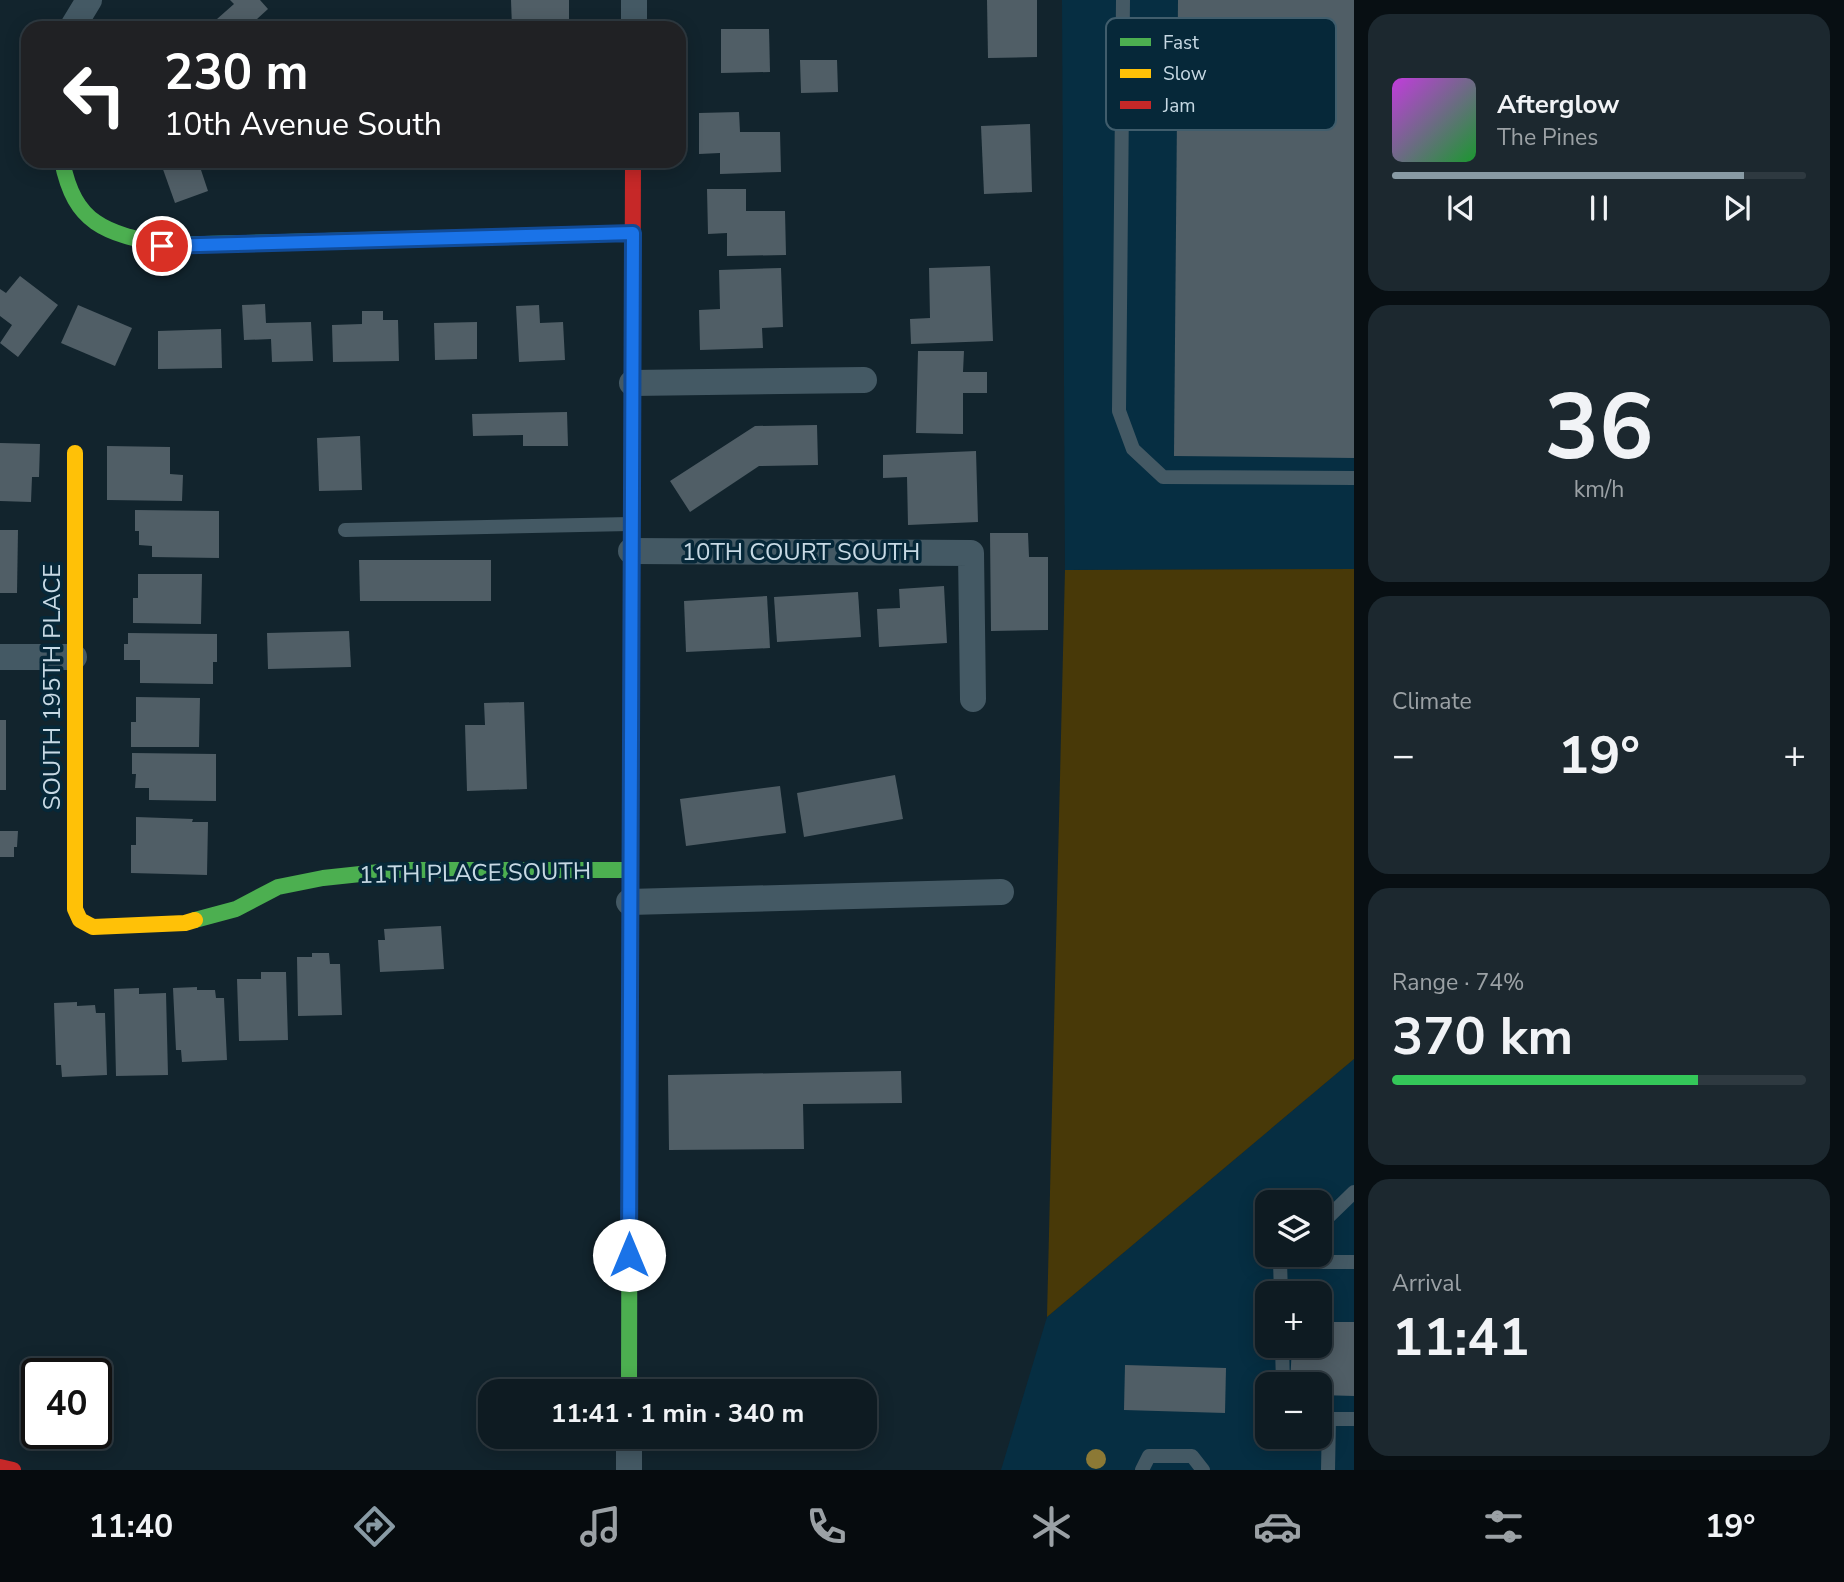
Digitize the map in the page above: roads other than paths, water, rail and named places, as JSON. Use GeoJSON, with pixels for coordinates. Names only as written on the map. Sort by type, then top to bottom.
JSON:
{"type":"FeatureCollection","features":[{"type":"Feature","properties":{"kind":"street"},"geometry":{"type":"LineString","coordinates":[[76,21],[89,0]]}},
{"type":"Feature","properties":{"kind":"street"},"geometry":{"type":"LineString","coordinates":[[634,0],[634,21]]}},
{"type":"Feature","properties":{"kind":"street"},"geometry":{"type":"LineString","coordinates":[[63,168],[73,195],[94,223],[162,246],[633,233]]}},
{"type":"Feature","properties":{"kind":"street"},"geometry":{"type":"LineString","coordinates":[[629,1379],[633,168]]}},
{"type":"Feature","properties":{"kind":"street"},"geometry":{"type":"LineString","coordinates":[[632,383],[864,380]]}},
{"type":"Feature","properties":{"kind":"street","name":"SOUTH 195TH PLACE"},"geometry":{"type":"LineString","coordinates":[[75,453],[75,909],[80,920]]}},
{"type":"Feature","properties":{"kind":"street","name":"10TH COURT SOUTH"},"geometry":{"type":"LineString","coordinates":[[631,551],[971,553],[973,699]]}},
{"type":"Feature","properties":{"kind":"street"},"geometry":{"type":"LineString","coordinates":[[0,657],[74,657]]}},
{"type":"Feature","properties":{"kind":"street","name":"11TH PLACE SOUTH"},"geometry":{"type":"LineString","coordinates":[[80,920],[93,928],[185,922],[236,909],[278,887],[323,878],[398,870],[629,870]]}},
{"type":"Feature","properties":{"kind":"street"},"geometry":{"type":"LineString","coordinates":[[629,902],[1001,891]]}},
{"type":"Feature","properties":{"kind":"street"},"geometry":{"type":"LineString","coordinates":[[629,1449],[629,1470]]}},
{"type":"Feature","properties":{"kind":"street"},"geometry":{"type":"LineString","coordinates":[[0,1468],[13,1470]]}},
{"type":"Feature","properties":{"kind":"lane"},"geometry":{"type":"LineString","coordinates":[[1123,0],[1123,18]]}},
{"type":"Feature","properties":{"kind":"lane"},"geometry":{"type":"LineString","coordinates":[[1122,130],[1119,411],[1133,449],[1163,477],[1354,478]]}},
{"type":"Feature","properties":{"kind":"lane"},"geometry":{"type":"LineString","coordinates":[[345,530],[631,524]]}},
{"type":"Feature","properties":{"kind":"lane"},"geometry":{"type":"LineString","coordinates":[[1332,1213],[1354,1192]]}},
{"type":"Feature","properties":{"kind":"lane"},"geometry":{"type":"LineString","coordinates":[[1332,1261],[1354,1262]]}},
{"type":"Feature","properties":{"kind":"lane"},"geometry":{"type":"LineString","coordinates":[[1332,1419],[1354,1419]]}},
{"type":"Feature","properties":{"kind":"lane"},"geometry":{"type":"LineString","coordinates":[[1326,1449],[1328,1470]]}},
{"type":"Feature","properties":{"kind":"lane"},"geometry":{"type":"LineString","coordinates":[[1142,1470],[1149,1457],[1192,1456],[1203,1470]]}}]}
